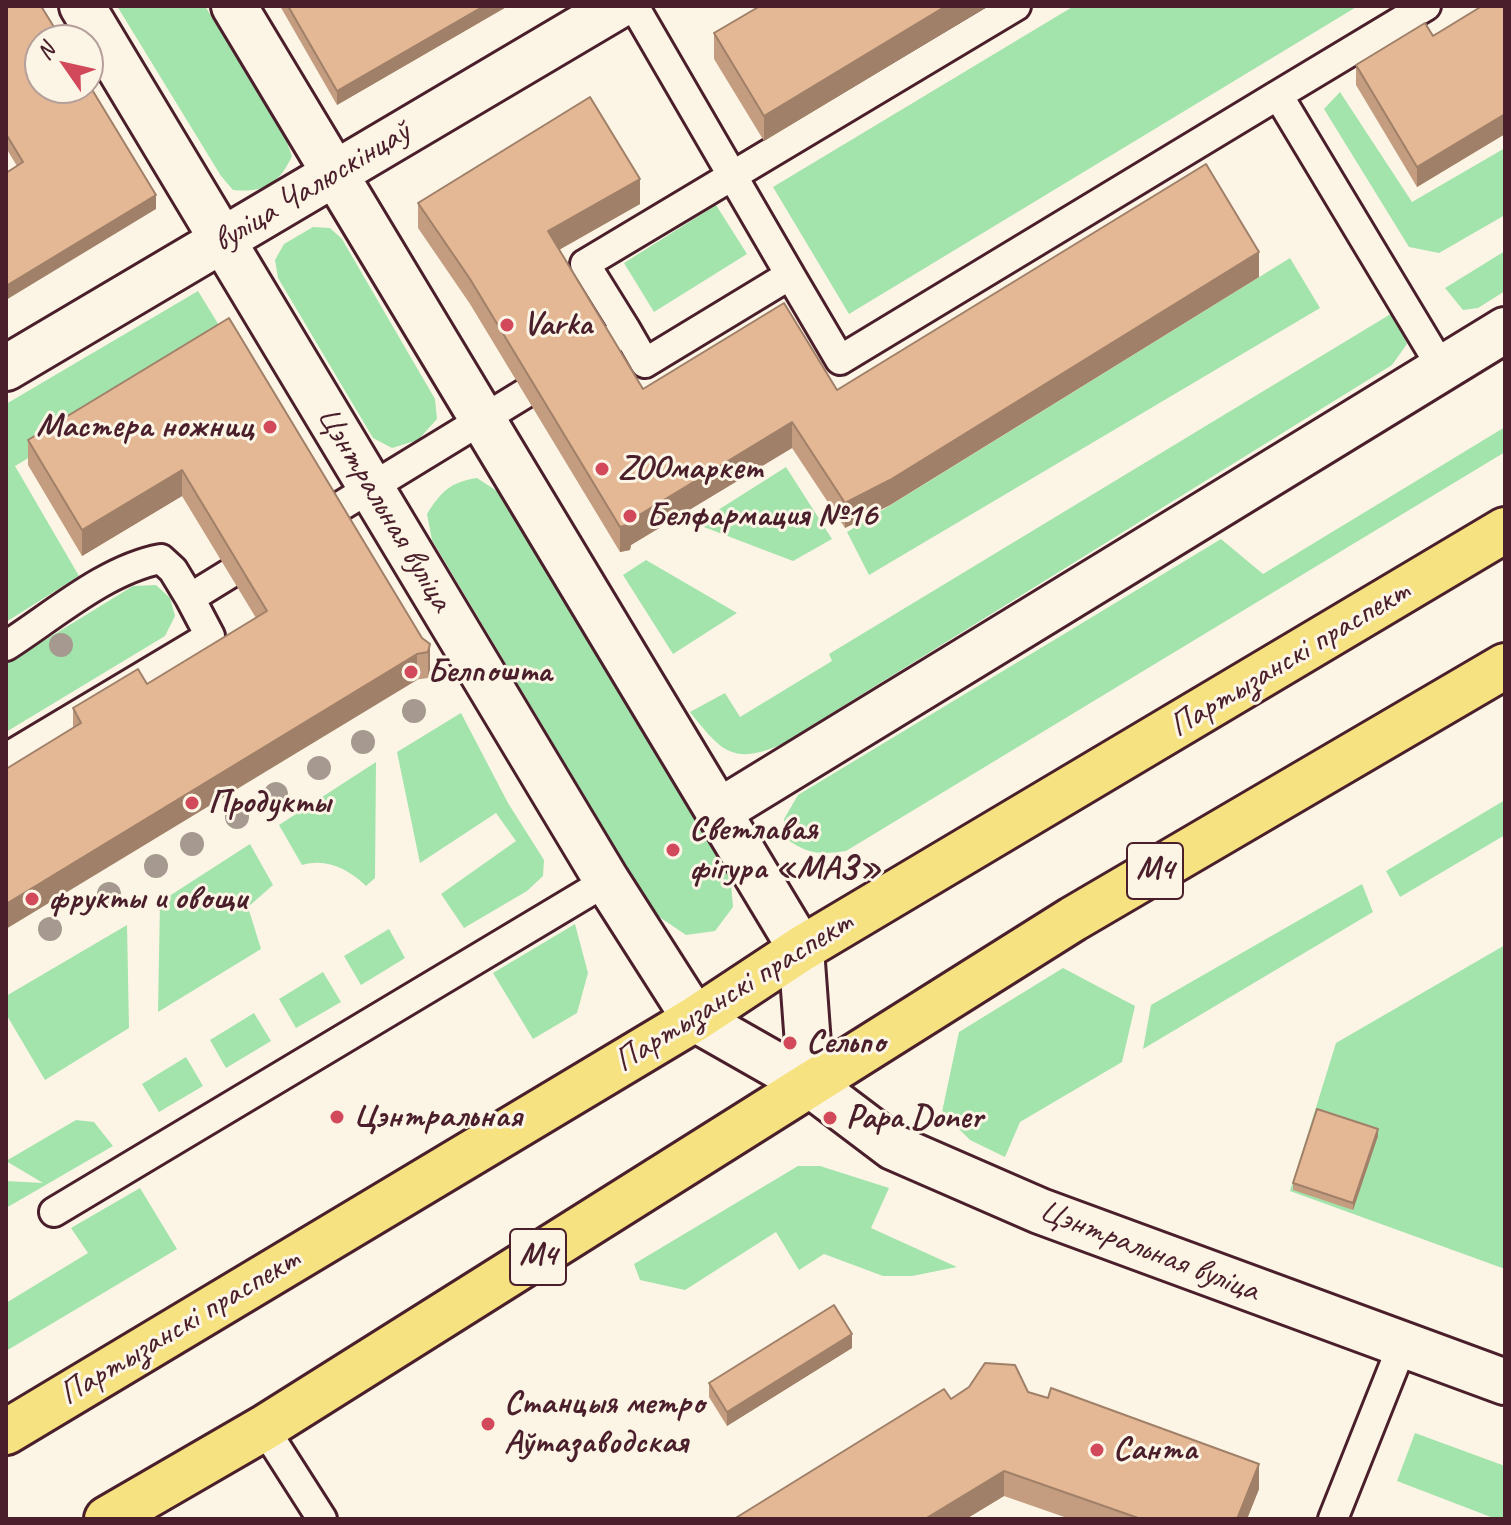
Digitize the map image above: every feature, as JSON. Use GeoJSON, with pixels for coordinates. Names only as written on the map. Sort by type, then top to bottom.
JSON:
{"type":"FeatureCollection","features":[{"type":"Feature","properties":{"kind":"main road","name":"Партызанскі праспект"},"geometry":{"type":"LineString","coordinates":[[6,1432],[695,1019],[801,949],[1505,530]]}},
{"type":"Feature","properties":{"kind":"main road","name":"М4"},"geometry":{"type":"LineString","coordinates":[[107,1519],[264,1428],[1073,919],[1505,666]]}},
{"type":"Feature","properties":{"kind":"street","name":"Цэнтральная вуліца"},"geometry":{"type":"LineString","coordinates":[[82,6],[607,881],[695,1019],[811,1085],[893,1147],[1040,1211],[1505,1382]]}},
{"type":"Feature","properties":{"kind":"street"},"geometry":{"type":"LineString","coordinates":[[234,6],[801,949],[811,1085]]}},
{"type":"Feature","properties":{"kind":"street","name":"вуліца Чалюскінцаў"},"geometry":{"type":"LineString","coordinates":[[6,368],[335,174],[596,11]]}},
{"type":"Feature","properties":{"kind":"street"},"geometry":{"type":"LineString","coordinates":[[718,812],[1505,330]]}},
{"type":"Feature","properties":{"kind":"lane"},"geometry":{"type":"LineString","coordinates":[[634,6],[840,360],[1426,6]]}},
{"type":"Feature","properties":{"kind":"lane"},"geometry":{"type":"LineString","coordinates":[[790,275],[645,363],[585,264],[1016,6]]}},
{"type":"Feature","properties":{"kind":"lane"},"geometry":{"type":"LineString","coordinates":[[1278,95],[1442,368]]}},
{"type":"Feature","properties":{"kind":"lane"},"geometry":{"type":"LineString","coordinates":[[602,346],[626,330]]}},
{"type":"Feature","properties":{"kind":"lane"},"geometry":{"type":"LineString","coordinates":[[331,512],[524,394]]}},
{"type":"Feature","properties":{"kind":"lane"},"geometry":{"type":"LineString","coordinates":[[6,646],[124,571],[161,559],[173,570],[210,636],[6,758]]}},
{"type":"Feature","properties":{"kind":"lane"},"geometry":{"type":"LineString","coordinates":[[190,598],[229,574]]}},
{"type":"Feature","properties":{"kind":"lane"},"geometry":{"type":"LineString","coordinates":[[54,1212],[607,881]]}},
{"type":"Feature","properties":{"kind":"lane"},"geometry":{"type":"LineString","coordinates":[[1333,1519],[1402,1346]]}},
{"type":"Feature","properties":{"kind":"lane"},"geometry":{"type":"LineString","coordinates":[[264,1428],[322,1519]]}},
{"type":"Feature","properties":{"kind":"green space"},"geometry":{"type":"Polygon","coordinates":[[[117,6],[205,6],[285,137],[292,156],[276,180],[262,188],[233,190],[221,176],[117,6]]]}},
{"type":"Feature","properties":{"kind":"green space"},"geometry":{"type":"Polygon","coordinates":[[[1074,6],[1358,6],[849,314],[773,187],[1074,6]]]}},
{"type":"Feature","properties":{"kind":"green space"},"geometry":{"type":"Polygon","coordinates":[[[1340,92],[1412,202],[1505,148],[1505,215],[1439,253],[1409,247],[1324,109],[1340,92]]]}},
{"type":"Feature","properties":{"kind":"green space"},"geometry":{"type":"Polygon","coordinates":[[[716,205],[747,254],[654,312],[624,263],[716,205]]]}},
{"type":"Feature","properties":{"kind":"green space"},"geometry":{"type":"Polygon","coordinates":[[[313,227],[330,228],[342,239],[435,399],[437,419],[418,440],[392,448],[373,438],[278,278],[275,260],[284,244],[313,227]]]}},
{"type":"Feature","properties":{"kind":"green space"},"geometry":{"type":"Polygon","coordinates":[[[1505,251],[1505,291],[1478,308],[1463,310],[1445,288],[1505,251]]]}},
{"type":"Feature","properties":{"kind":"green space"},"geometry":{"type":"Polygon","coordinates":[[[1290,258],[1320,308],[869,575],[847,532],[1290,258]]]}},
{"type":"Feature","properties":{"kind":"green space"},"geometry":{"type":"Polygon","coordinates":[[[198,291],[228,340],[15,466],[79,576],[6,622],[6,404],[198,291]]]}},
{"type":"Feature","properties":{"kind":"green space"},"geometry":{"type":"Polygon","coordinates":[[[1394,312],[1407,344],[1392,365],[782,744],[751,754],[729,751],[711,737],[690,712],[725,693],[740,717],[832,661],[829,654],[1394,312]]]}},
{"type":"Feature","properties":{"kind":"green space"},"geometry":{"type":"Polygon","coordinates":[[[1505,427],[1505,452],[846,851],[814,852],[785,838],[784,819],[798,795],[1221,539],[1263,574],[1505,427]]]}},
{"type":"Feature","properties":{"kind":"green space"},"geometry":{"type":"Polygon","coordinates":[[[786,467],[832,539],[793,561],[696,524],[786,467]]]}},
{"type":"Feature","properties":{"kind":"green space"},"geometry":{"type":"Polygon","coordinates":[[[477,478],[500,493],[730,871],[733,907],[715,931],[686,935],[655,914],[432,540],[427,514],[432,506],[453,485],[477,478]]]}},
{"type":"Feature","properties":{"kind":"green space"},"geometry":{"type":"Polygon","coordinates":[[[646,560],[737,613],[673,654],[623,575],[646,560]]]}},
{"type":"Feature","properties":{"kind":"green space"},"geometry":{"type":"Polygon","coordinates":[[[156,585],[170,598],[175,616],[165,636],[6,732],[6,664],[133,586],[156,585]]]}},
{"type":"Feature","properties":{"kind":"green space"},"geometry":{"type":"Polygon","coordinates":[[[461,713],[508,803],[544,860],[543,876],[527,891],[464,928],[441,894],[516,841],[496,813],[420,863],[397,752],[461,713]]]}},
{"type":"Feature","properties":{"kind":"green space"},"geometry":{"type":"Polygon","coordinates":[[[376,762],[375,878],[366,886],[337,866],[320,863],[302,865],[279,825],[376,762]]]}},
{"type":"Feature","properties":{"kind":"green space"},"geometry":{"type":"Polygon","coordinates":[[[1505,800],[1505,835],[1400,897],[1386,871],[1505,800]]]}},
{"type":"Feature","properties":{"kind":"green space"},"geometry":{"type":"Polygon","coordinates":[[[250,844],[273,885],[248,907],[261,949],[158,1012],[160,902],[250,844]]]}},
{"type":"Feature","properties":{"kind":"green space"},"geometry":{"type":"Polygon","coordinates":[[[1362,884],[1373,912],[1143,1049],[1151,1005],[1362,884]]]}},
{"type":"Feature","properties":{"kind":"green space"},"geometry":{"type":"Polygon","coordinates":[[[575,924],[588,973],[577,1013],[533,1039],[493,973],[575,924]]]}},
{"type":"Feature","properties":{"kind":"green space"},"geometry":{"type":"Polygon","coordinates":[[[127,925],[129,1028],[45,1080],[6,1014],[6,996],[127,925]]]}},
{"type":"Feature","properties":{"kind":"green space"},"geometry":{"type":"Polygon","coordinates":[[[389,929],[405,958],[361,985],[344,956],[389,929]]]}},
{"type":"Feature","properties":{"kind":"green space"},"geometry":{"type":"Polygon","coordinates":[[[1505,945],[1505,1269],[1290,1191],[1336,1043],[1505,945]]]}},
{"type":"Feature","properties":{"kind":"green space"},"geometry":{"type":"Polygon","coordinates":[[[1063,968],[1135,1006],[1122,1062],[1020,1122],[1005,1157],[970,1140],[942,1112],[959,1032],[1063,968]]]}},
{"type":"Feature","properties":{"kind":"green space"},"geometry":{"type":"Polygon","coordinates":[[[323,972],[341,1002],[296,1028],[279,999],[323,972]]]}},
{"type":"Feature","properties":{"kind":"green space"},"geometry":{"type":"Polygon","coordinates":[[[254,1013],[271,1041],[226,1068],[210,1040],[254,1013]]]}},
{"type":"Feature","properties":{"kind":"green space"},"geometry":{"type":"Polygon","coordinates":[[[186,1057],[203,1086],[159,1112],[142,1084],[186,1057]]]}},
{"type":"Feature","properties":{"kind":"green space"},"geometry":{"type":"Polygon","coordinates":[[[76,1120],[94,1122],[113,1146],[6,1208],[6,1181],[43,1183],[6,1161],[76,1120]]]}},
{"type":"Feature","properties":{"kind":"green space"},"geometry":{"type":"Polygon","coordinates":[[[798,1166],[820,1166],[889,1188],[871,1228],[957,1267],[912,1276],[883,1276],[824,1254],[799,1270],[776,1232],[685,1290],[640,1280],[634,1264],[798,1166]]]}},
{"type":"Feature","properties":{"kind":"green space"},"geometry":{"type":"Polygon","coordinates":[[[140,1188],[177,1249],[6,1351],[6,1303],[88,1253],[71,1228],[140,1188]]]}},
{"type":"Feature","properties":{"kind":"green space"},"geometry":{"type":"Polygon","coordinates":[[[1415,1433],[1505,1466],[1505,1519],[1496,1519],[1397,1481],[1415,1433]]]}},
{"type":"Feature","properties":{"kind":"building"},"geometry":{"type":"Polygon","coordinates":[[[6,6],[41,6],[52,24],[24,24],[24,104],[101,104],[156,195],[6,286],[6,173],[23,162],[6,134],[6,6]]]}},
{"type":"Feature","properties":{"kind":"building"},"geometry":{"type":"Polygon","coordinates":[[[288,6],[484,6],[337,91],[288,6]]]}},
{"type":"Feature","properties":{"kind":"building"},"geometry":{"type":"Polygon","coordinates":[[[760,6],[946,6],[764,116],[714,33],[760,6]]]}},
{"type":"Feature","properties":{"kind":"building"},"geometry":{"type":"Polygon","coordinates":[[[1482,6],[1505,6],[1505,114],[1417,167],[1356,65],[1425,23],[1433,36],[1482,6]]]}},
{"type":"Feature","properties":{"kind":"building"},"geometry":{"type":"Polygon","coordinates":[[[590,97],[640,179],[548,231],[643,389],[784,303],[837,390],[1206,164],[1259,252],[890,480],[845,503],[792,422],[631,520],[630,524],[620,527],[470,279],[418,203],[590,97]]]}},
{"type":"Feature","properties":{"kind":"building"},"geometry":{"type":"Polygon","coordinates":[[[229,318],[422,638],[430,644],[428,652],[417,654],[6,904],[6,769],[81,723],[73,708],[138,669],[147,684],[267,611],[182,470],[82,530],[28,440],[229,318]]]}},
{"type":"Feature","properties":{"kind":"building"},"geometry":{"type":"Polygon","coordinates":[[[1317,1109],[1378,1129],[1353,1203],[1293,1183],[1317,1109]]]}},
{"type":"Feature","properties":{"kind":"building"},"geometry":{"type":"Polygon","coordinates":[[[834,1305],[852,1334],[727,1412],[709,1383],[834,1305]]]}},
{"type":"Feature","properties":{"kind":"building"},"geometry":{"type":"Polygon","coordinates":[[[985,1363],[1015,1365],[1028,1392],[1048,1398],[1051,1388],[1259,1464],[1237,1519],[1141,1519],[1004,1471],[925,1519],[734,1519],[944,1389],[951,1399],[969,1387],[985,1363]]]}},
{"type":"Feature","properties":{"kind":"place","name":"Varka"},"geometry":{"type":"Point","coordinates":[507,325]}},
{"type":"Feature","properties":{"kind":"place","name":"Мастера ножниц"},"geometry":{"type":"Point","coordinates":[270,427]}},
{"type":"Feature","properties":{"kind":"place","name":"ZOOмаркет"},"geometry":{"type":"Point","coordinates":[602,469]}},
{"type":"Feature","properties":{"kind":"place","name":"Белфармация №16"},"geometry":{"type":"Point","coordinates":[630,516]}},
{"type":"Feature","properties":{"kind":"place","name":"Белпошта"},"geometry":{"type":"Point","coordinates":[411,672]}},
{"type":"Feature","properties":{"kind":"place","name":"Продукты"},"geometry":{"type":"Point","coordinates":[192,803]}},
{"type":"Feature","properties":{"kind":"place","name":"Светлавая фігура «МАЗ»"},"geometry":{"type":"Point","coordinates":[673,850]}},
{"type":"Feature","properties":{"kind":"place","name":"фрукты и овощи"},"geometry":{"type":"Point","coordinates":[32,899]}},
{"type":"Feature","properties":{"kind":"place","name":"Сельпо"},"geometry":{"type":"Point","coordinates":[790,1043]}},
{"type":"Feature","properties":{"kind":"place","name":"Цэнтральная"},"geometry":{"type":"Point","coordinates":[337,1117]}},
{"type":"Feature","properties":{"kind":"place","name":"Papa Doner"},"geometry":{"type":"Point","coordinates":[830,1118]}},
{"type":"Feature","properties":{"kind":"place","name":"Станцыя метро Аўтазаводская"},"geometry":{"type":"Point","coordinates":[488,1424]}},
{"type":"Feature","properties":{"kind":"place","name":"Санта"},"geometry":{"type":"Point","coordinates":[1097,1450]}}]}
